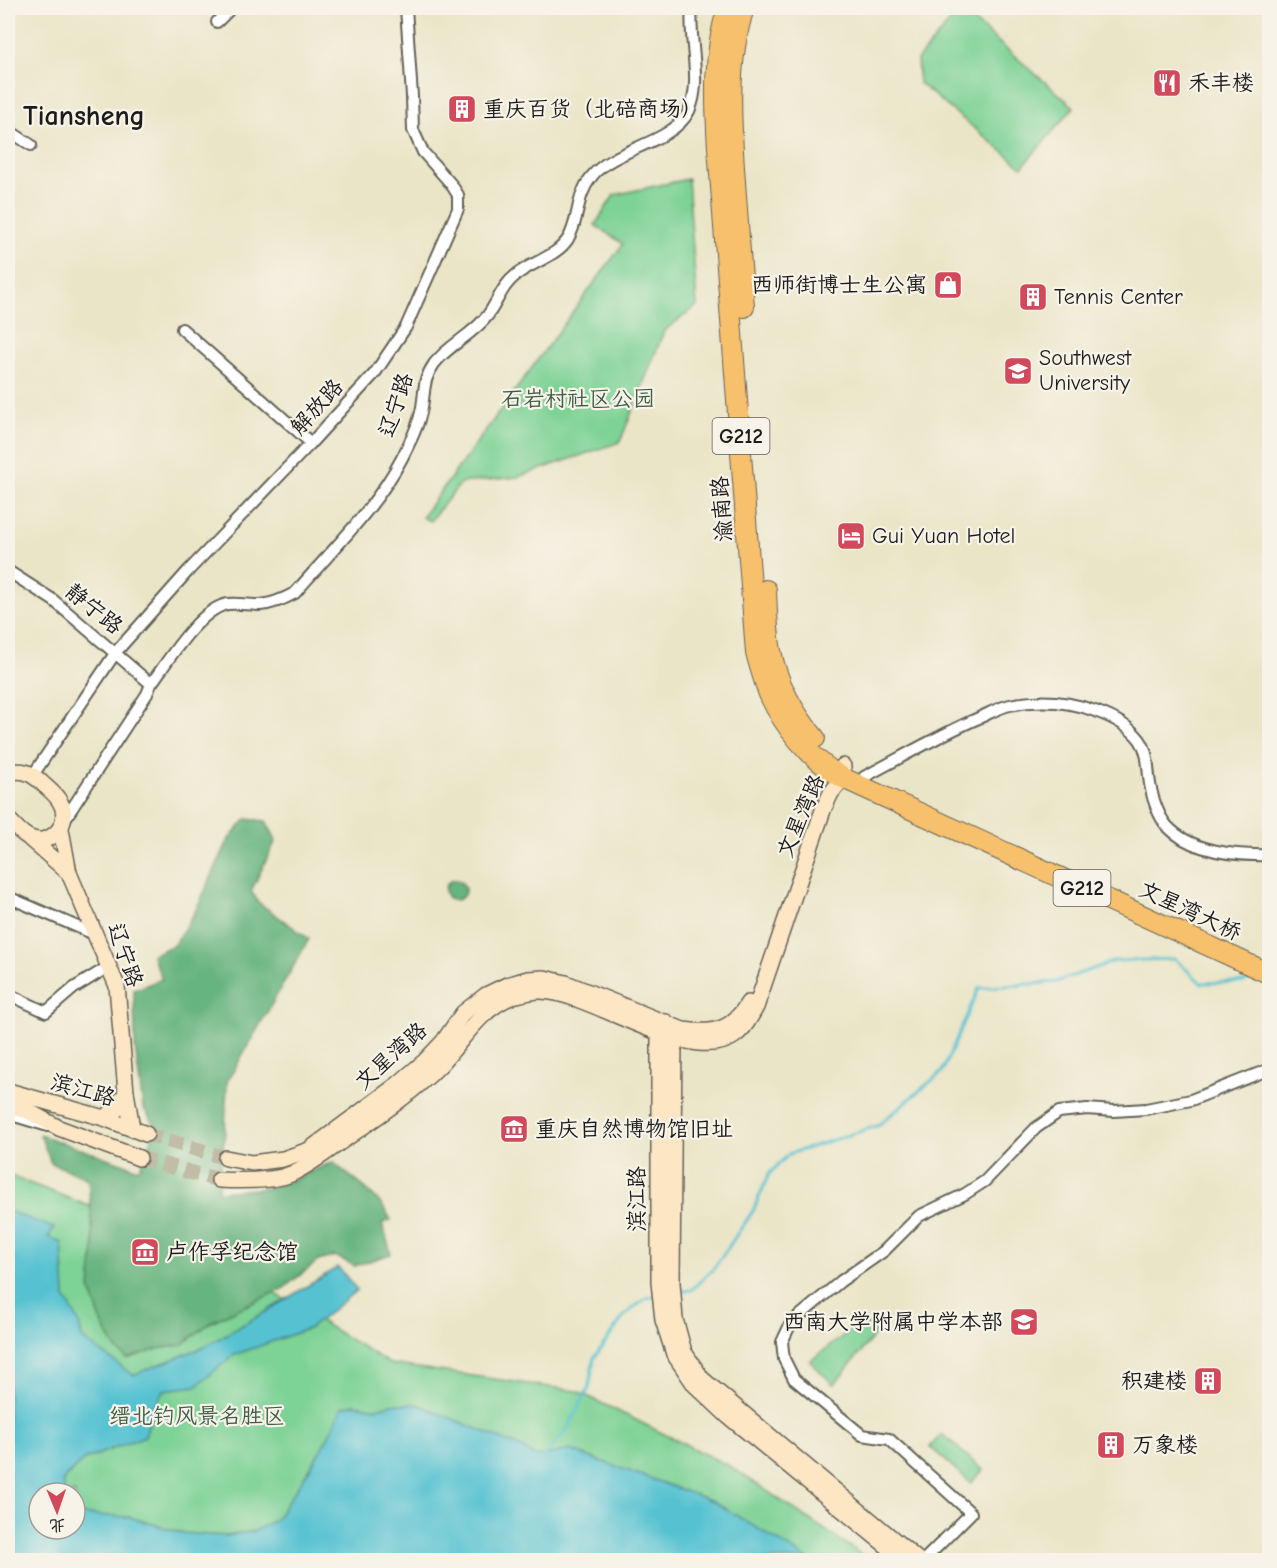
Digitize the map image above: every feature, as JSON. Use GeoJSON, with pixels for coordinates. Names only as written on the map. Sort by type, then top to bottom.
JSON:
{"type":"FeatureCollection","features":[{"type":"Feature","properties":{"kind":"highway","name":"渝南路"},"geometry":{"type":"LineString","coordinates":[[728,8],[721,27],[716,73],[716,118],[756,653],[769,692],[781,716],[800,741],[819,760],[896,798]]}},
{"type":"Feature","properties":{"kind":"highway","name":"渝南路"},"geometry":{"type":"LineString","coordinates":[[744,8],[736,30],[731,80],[733,147],[771,653],[794,710],[840,772],[864,777],[896,798]]}},
{"type":"Feature","properties":{"kind":"highway","name":"文星湾大桥"},"geometry":{"type":"LineString","coordinates":[[896,798],[1269,963]]}},
{"type":"Feature","properties":{"kind":"highway","name":"文星湾大桥"},"geometry":{"type":"LineString","coordinates":[[896,798],[1269,974]]}},
{"type":"Feature","properties":{"kind":"main road"},"geometry":{"type":"LineString","coordinates":[[8,773],[21,771],[33,775],[60,801],[63,824],[50,838],[30,839]]}},
{"type":"Feature","properties":{"kind":"main road","name":"文星湾路"},"geometry":{"type":"LineString","coordinates":[[219,1180],[246,1181],[290,1174],[315,1160],[407,1095],[437,1067],[477,1020],[496,1004],[512,997],[539,991],[552,992],[663,1027],[703,1033],[722,1029],[734,1022],[747,1004],[819,799],[840,772]]}},
{"type":"Feature","properties":{"kind":"main road","name":"文星湾路"},"geometry":{"type":"LineString","coordinates":[[226,1158],[252,1163],[283,1159],[309,1150],[397,1085],[443,1042],[463,1013],[486,995],[507,985],[528,979],[544,978],[566,983],[663,1027],[674,1037],[712,1044],[732,1037],[744,1027],[756,1008],[823,810],[840,772]]}},
{"type":"Feature","properties":{"kind":"main road","name":"辽宁路"},"geometry":{"type":"LineString","coordinates":[[8,819],[69,873]]}},
{"type":"Feature","properties":{"kind":"main road","name":"辽宁路"},"geometry":{"type":"LineString","coordinates":[[63,824],[69,873],[117,986],[127,1107],[139,1131]]}},
{"type":"Feature","properties":{"kind":"main road","name":"滨江路"},"geometry":{"type":"LineString","coordinates":[[663,1027],[666,1196],[675,1319],[684,1352],[699,1382],[728,1416],[904,1560]]}},
{"type":"Feature","properties":{"kind":"main road","name":"滨江路"},"geometry":{"type":"LineString","coordinates":[[666,1196],[674,1037]]}},
{"type":"Feature","properties":{"kind":"main road","name":"滨江路"},"geometry":{"type":"LineString","coordinates":[[8,1091],[104,1118],[139,1131]]}},
{"type":"Feature","properties":{"kind":"main road"},"geometry":{"type":"LineString","coordinates":[[104,1118],[117,1109],[126,1092]]}},
{"type":"Feature","properties":{"kind":"main road","name":"滨江路"},"geometry":{"type":"LineString","coordinates":[[8,1105],[28,1112],[59,1128],[139,1158]]}},
{"type":"Feature","properties":{"kind":"main road","name":"滨江路"},"geometry":{"type":"LineString","coordinates":[[699,1382],[918,1560]]}},
{"type":"Feature","properties":{"kind":"street","name":"解放路"},"geometry":{"type":"LineString","coordinates":[[33,775],[116,652],[189,570],[375,373],[406,327],[458,209],[458,195],[423,152],[412,130],[406,8]]}},
{"type":"Feature","properties":{"kind":"street","name":"辽宁路"},"geometry":{"type":"LineString","coordinates":[[63,824],[147,694],[151,684],[198,623],[211,610],[227,604],[263,605],[279,601],[295,593],[380,494],[401,460],[416,428],[427,375],[436,361],[474,330],[488,315],[505,285],[518,273],[554,253],[568,239],[581,193],[594,175],[611,161],[665,134],[681,123],[689,110],[694,92],[693,8]]}},
{"type":"Feature","properties":{"kind":"street"},"geometry":{"type":"LineString","coordinates":[[8,130],[32,145]]}},
{"type":"Feature","properties":{"kind":"street"},"geometry":{"type":"LineString","coordinates":[[182,329],[311,443]]}},
{"type":"Feature","properties":{"kind":"street","name":"静宁路"},"geometry":{"type":"LineString","coordinates":[[8,571],[53,600],[151,684]]}},
{"type":"Feature","properties":{"kind":"street"},"geometry":{"type":"LineString","coordinates":[[864,777],[967,723],[1009,705],[1044,701],[1076,704],[1120,721],[1140,740],[1146,753],[1151,790],[1160,815],[1167,826],[1182,837],[1199,845],[1229,853],[1269,855]]}},
{"type":"Feature","properties":{"kind":"street"},"geometry":{"type":"LineString","coordinates":[[8,897],[94,934]]}},
{"type":"Feature","properties":{"kind":"street"},"geometry":{"type":"LineString","coordinates":[[8,994],[46,1012],[69,992],[108,967]]}},
{"type":"Feature","properties":{"kind":"street"},"geometry":{"type":"LineString","coordinates":[[924,1560],[971,1513],[889,1439],[862,1435],[794,1379],[784,1359],[782,1342],[791,1323],[841,1281],[884,1251],[919,1216],[965,1194],[985,1181],[1036,1128],[1059,1112],[1087,1109],[1114,1111],[1157,1107],[1191,1100],[1269,1069]]}},
{"type":"Feature","properties":{"kind":"street"},"geometry":{"type":"LineString","coordinates":[[8,1114],[36,1124],[59,1128]]}},
{"type":"Feature","properties":{"kind":"green space"},"geometry":{"type":"Polygon","coordinates":[[[962,8],[983,8],[973,20],[1074,107],[1022,167],[919,83],[917,60],[962,8]]]}},
{"type":"Feature","properties":{"kind":"green space","name":"石岩村社区公园"},"geometry":{"type":"Polygon","coordinates":[[[688,179],[697,306],[664,331],[620,442],[518,477],[461,483],[430,521],[422,517],[623,244],[595,225],[614,195],[688,179]]]}},
{"type":"Feature","properties":{"kind":"green space"},"geometry":{"type":"Polygon","coordinates":[[[246,819],[266,821],[276,840],[251,891],[258,902],[309,939],[227,1082],[225,1131],[218,1192],[269,1188],[333,1162],[372,1195],[385,1210],[391,1220],[382,1223],[391,1254],[355,1266],[335,1256],[318,1261],[280,1291],[211,1322],[182,1345],[158,1349],[127,1359],[113,1345],[101,1321],[90,1289],[94,1248],[88,1179],[51,1163],[40,1135],[139,1169],[156,1127],[143,1107],[135,1047],[134,990],[162,979],[152,955],[174,945],[195,912],[229,839],[246,819]]]}},
{"type":"Feature","properties":{"kind":"green space"},"geometry":{"type":"Polygon","coordinates":[[[455,880],[462,883],[465,890],[462,897],[455,900],[448,897],[445,890],[448,883],[455,880]]]}},
{"type":"Feature","properties":{"kind":"green space","name":"缙北钓风景名胜区"},"geometry":{"type":"Polygon","coordinates":[[[8,1175],[204,1250],[390,1364],[577,1391],[731,1467],[870,1560],[8,1560],[8,1175]]]}},
{"type":"Feature","properties":{"kind":"green space"},"geometry":{"type":"Polygon","coordinates":[[[864,1320],[877,1332],[834,1385],[810,1361],[864,1320]]]}},
{"type":"Feature","properties":{"kind":"green space"},"geometry":{"type":"Polygon","coordinates":[[[942,1434],[983,1470],[971,1483],[930,1447],[942,1434]]]}},
{"type":"Feature","properties":{"kind":"water"},"geometry":{"type":"Polygon","coordinates":[[[8,1211],[54,1228],[48,1237],[62,1243],[65,1297],[79,1322],[82,1338],[133,1375],[204,1347],[338,1267],[357,1290],[310,1328],[234,1355],[196,1386],[164,1390],[154,1406],[145,1436],[84,1460],[63,1481],[27,1481],[27,1541],[87,1541],[87,1515],[129,1517],[183,1533],[226,1536],[255,1531],[276,1519],[327,1439],[342,1407],[355,1404],[376,1408],[391,1404],[417,1404],[518,1446],[537,1457],[570,1450],[713,1501],[809,1560],[8,1560],[8,1211]]]}},
{"type":"Feature","properties":{"kind":"waterway"},"geometry":{"type":"LineString","coordinates":[[677,1292],[691,1290],[714,1268],[753,1211],[769,1174],[789,1154],[877,1126],[942,1072],[979,988],[1056,982],[1115,961],[1175,959],[1201,983],[1245,982],[1254,975]]}},
{"type":"Feature","properties":{"kind":"waterway"},"geometry":{"type":"LineString","coordinates":[[543,1457],[567,1430],[589,1387],[594,1358],[625,1315],[646,1298],[656,1296]]}},
{"type":"Feature","properties":{"kind":"tunnel"},"geometry":{"type":"LineString","coordinates":[[146,1134],[226,1158]]}},
{"type":"Feature","properties":{"kind":"tunnel"},"geometry":{"type":"LineString","coordinates":[[139,1158],[219,1180]]}},
{"type":"Feature","properties":{"kind":"place","name":"禾丰楼"},"geometry":{"type":"Point","coordinates":[1167,83]}},
{"type":"Feature","properties":{"kind":"place","name":"重庆百货（北碚商场）"},"geometry":{"type":"Point","coordinates":[462,109]}},
{"type":"Feature","properties":{"kind":"place","name":"西师街博士生公寓"},"geometry":{"type":"Point","coordinates":[948,285]}},
{"type":"Feature","properties":{"kind":"place","name":"Tennis Center"},"geometry":{"type":"Point","coordinates":[1033,297]}},
{"type":"Feature","properties":{"kind":"place","name":"Southwest University"},"geometry":{"type":"Point","coordinates":[1018,371]}},
{"type":"Feature","properties":{"kind":"place","name":"Gui Yuan Hotel"},"geometry":{"type":"Point","coordinates":[851,536]}},
{"type":"Feature","properties":{"kind":"place","name":"重庆自然博物馆旧址"},"geometry":{"type":"Point","coordinates":[514,1129]}},
{"type":"Feature","properties":{"kind":"place","name":"卢作孚纪念馆"},"geometry":{"type":"Point","coordinates":[145,1252]}},
{"type":"Feature","properties":{"kind":"place","name":"西南大学附属中学本部"},"geometry":{"type":"Point","coordinates":[1024,1322]}},
{"type":"Feature","properties":{"kind":"place","name":"积建楼"},"geometry":{"type":"Point","coordinates":[1208,1381]}},
{"type":"Feature","properties":{"kind":"place","name":"万象楼"},"geometry":{"type":"Point","coordinates":[1111,1445]}},
{"type":"Feature","properties":{"kind":"district","name":"Tiansheng"},"geometry":{"type":"Point","coordinates":[84,116]}}]}
